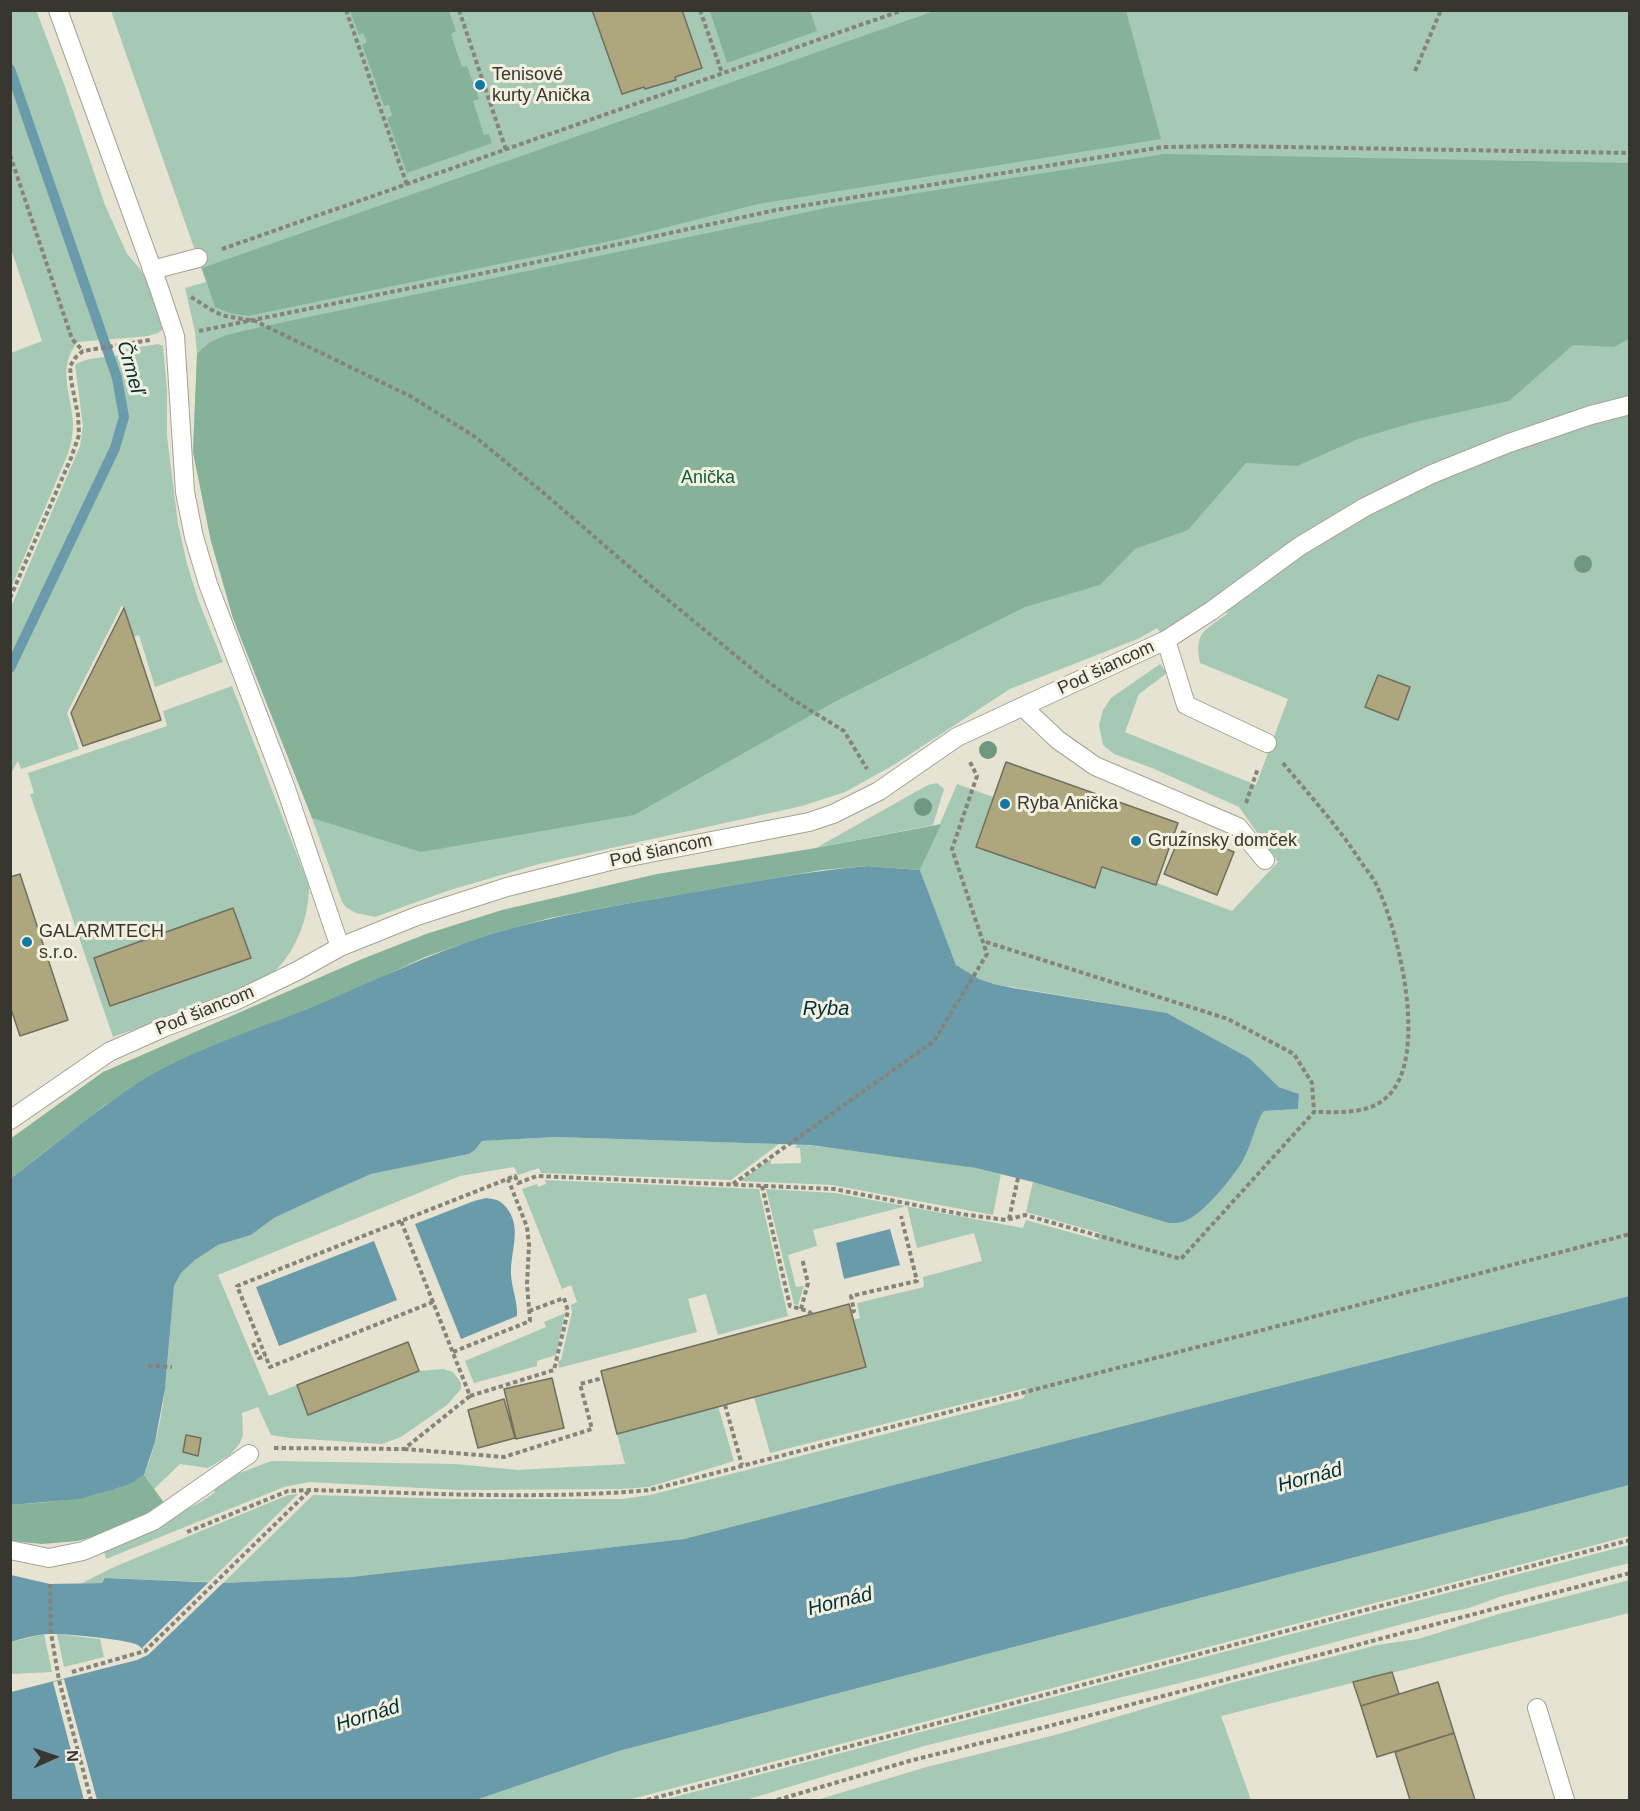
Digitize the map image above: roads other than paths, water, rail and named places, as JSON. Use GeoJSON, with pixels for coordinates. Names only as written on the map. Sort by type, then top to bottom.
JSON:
{"type":"FeatureCollection","features":[{"type":"Feature","properties":{"kind":"lane"},"geometry":{"type":"LineString","coordinates":[[58,10],[175,336],[185,492],[194,537],[208,584],[285,786],[340,947]]}},
{"type":"Feature","properties":{"kind":"lane"},"geometry":{"type":"LineString","coordinates":[[153,273],[198,258]]}},
{"type":"Feature","properties":{"kind":"lane"},"geometry":{"type":"LineString","coordinates":[[1166,640],[1211,611],[1300,546],[1365,507],[1432,474],[1509,443],[1591,415],[1629,405]]}},
{"type":"Feature","properties":{"kind":"lane","name":"Pod šiancom"},"geometry":{"type":"LineString","coordinates":[[10,1120],[109,1052],[165,1027],[235,1001],[340,947],[417,916],[507,887],[614,860],[809,822],[833,814],[879,791],[957,737],[1166,640],[1186,705],[1267,743]]}},
{"type":"Feature","properties":{"kind":"lane"},"geometry":{"type":"LineString","coordinates":[[1023,707],[1058,740],[1095,766],[1238,827],[1264,860]]}},
{"type":"Feature","properties":{"kind":"lane"},"geometry":{"type":"LineString","coordinates":[[10,1550],[49,1557],[83,1551],[153,1521],[249,1454]]}},
{"type":"Feature","properties":{"kind":"lane"},"geometry":{"type":"LineString","coordinates":[[1537,1708],[1565,1800]]}},
{"type":"Feature","properties":{"kind":"water","name":"Ryba"},"geometry":{"type":"Polygon","coordinates":[[[867,866],[920,870],[956,965],[979,979],[1013,988],[1167,1013],[1249,1058],[1279,1087],[1299,1094],[1298,1109],[1264,1111],[1242,1162],[1225,1185],[1202,1210],[1185,1221],[1176,1223],[1169,1223],[1033,1182],[976,1168],[810,1145],[555,1137],[482,1141],[469,1154],[371,1174],[274,1218],[251,1235],[218,1245],[195,1260],[181,1273],[174,1286],[165,1389],[155,1442],[144,1475],[132,1483],[79,1499],[11,1505],[11,1178],[91,1116],[141,1081],[181,1060],[488,935],[613,906],[822,871],[867,866]]]}},
{"type":"Feature","properties":{"kind":"water"},"geometry":{"type":"Polygon","coordinates":[[[486,1198],[497,1200],[504,1205],[514,1223],[511,1275],[517,1316],[461,1339],[415,1224],[486,1198]]]}},
{"type":"Feature","properties":{"kind":"water"},"geometry":{"type":"Polygon","coordinates":[[[890,1229],[900,1265],[844,1279],[836,1243],[890,1229]]]}},
{"type":"Feature","properties":{"kind":"water"},"geometry":{"type":"Polygon","coordinates":[[[374,1241],[397,1300],[279,1346],[256,1287],[374,1241]]]}},
{"type":"Feature","properties":{"kind":"water","name":"Hornád"},"geometry":{"type":"Polygon","coordinates":[[[1629,1296],[1629,1485],[619,1751],[476,1800],[11,1800],[11,1692],[137,1660],[148,1655],[138,1645],[79,1635],[48,1634],[11,1642],[11,1575],[50,1584],[102,1583],[105,1578],[223,1583],[351,1577],[684,1539],[1629,1296]]]}},
{"type":"Feature","properties":{"kind":"waterway","name":"Črmeľ"},"geometry":{"type":"LineString","coordinates":[[10,69],[117,378],[124,417],[115,448],[10,668]]}},
{"type":"Feature","properties":{"kind":"place","name":"Tenisové kurty Anička"},"geometry":{"type":"Point","coordinates":[480,85]}},
{"type":"Feature","properties":{"kind":"place","name":"Ryba Anička"},"geometry":{"type":"Point","coordinates":[1005,804]}},
{"type":"Feature","properties":{"kind":"place","name":"Gruzínsky domček"},"geometry":{"type":"Point","coordinates":[1136,841]}},
{"type":"Feature","properties":{"kind":"place","name":"GALARMTECH s.r.o."},"geometry":{"type":"Point","coordinates":[27,942]}},
{"type":"Feature","properties":{"kind":"park label","name":"Anička"},"geometry":{"type":"Point","coordinates":[708,478]}}]}
